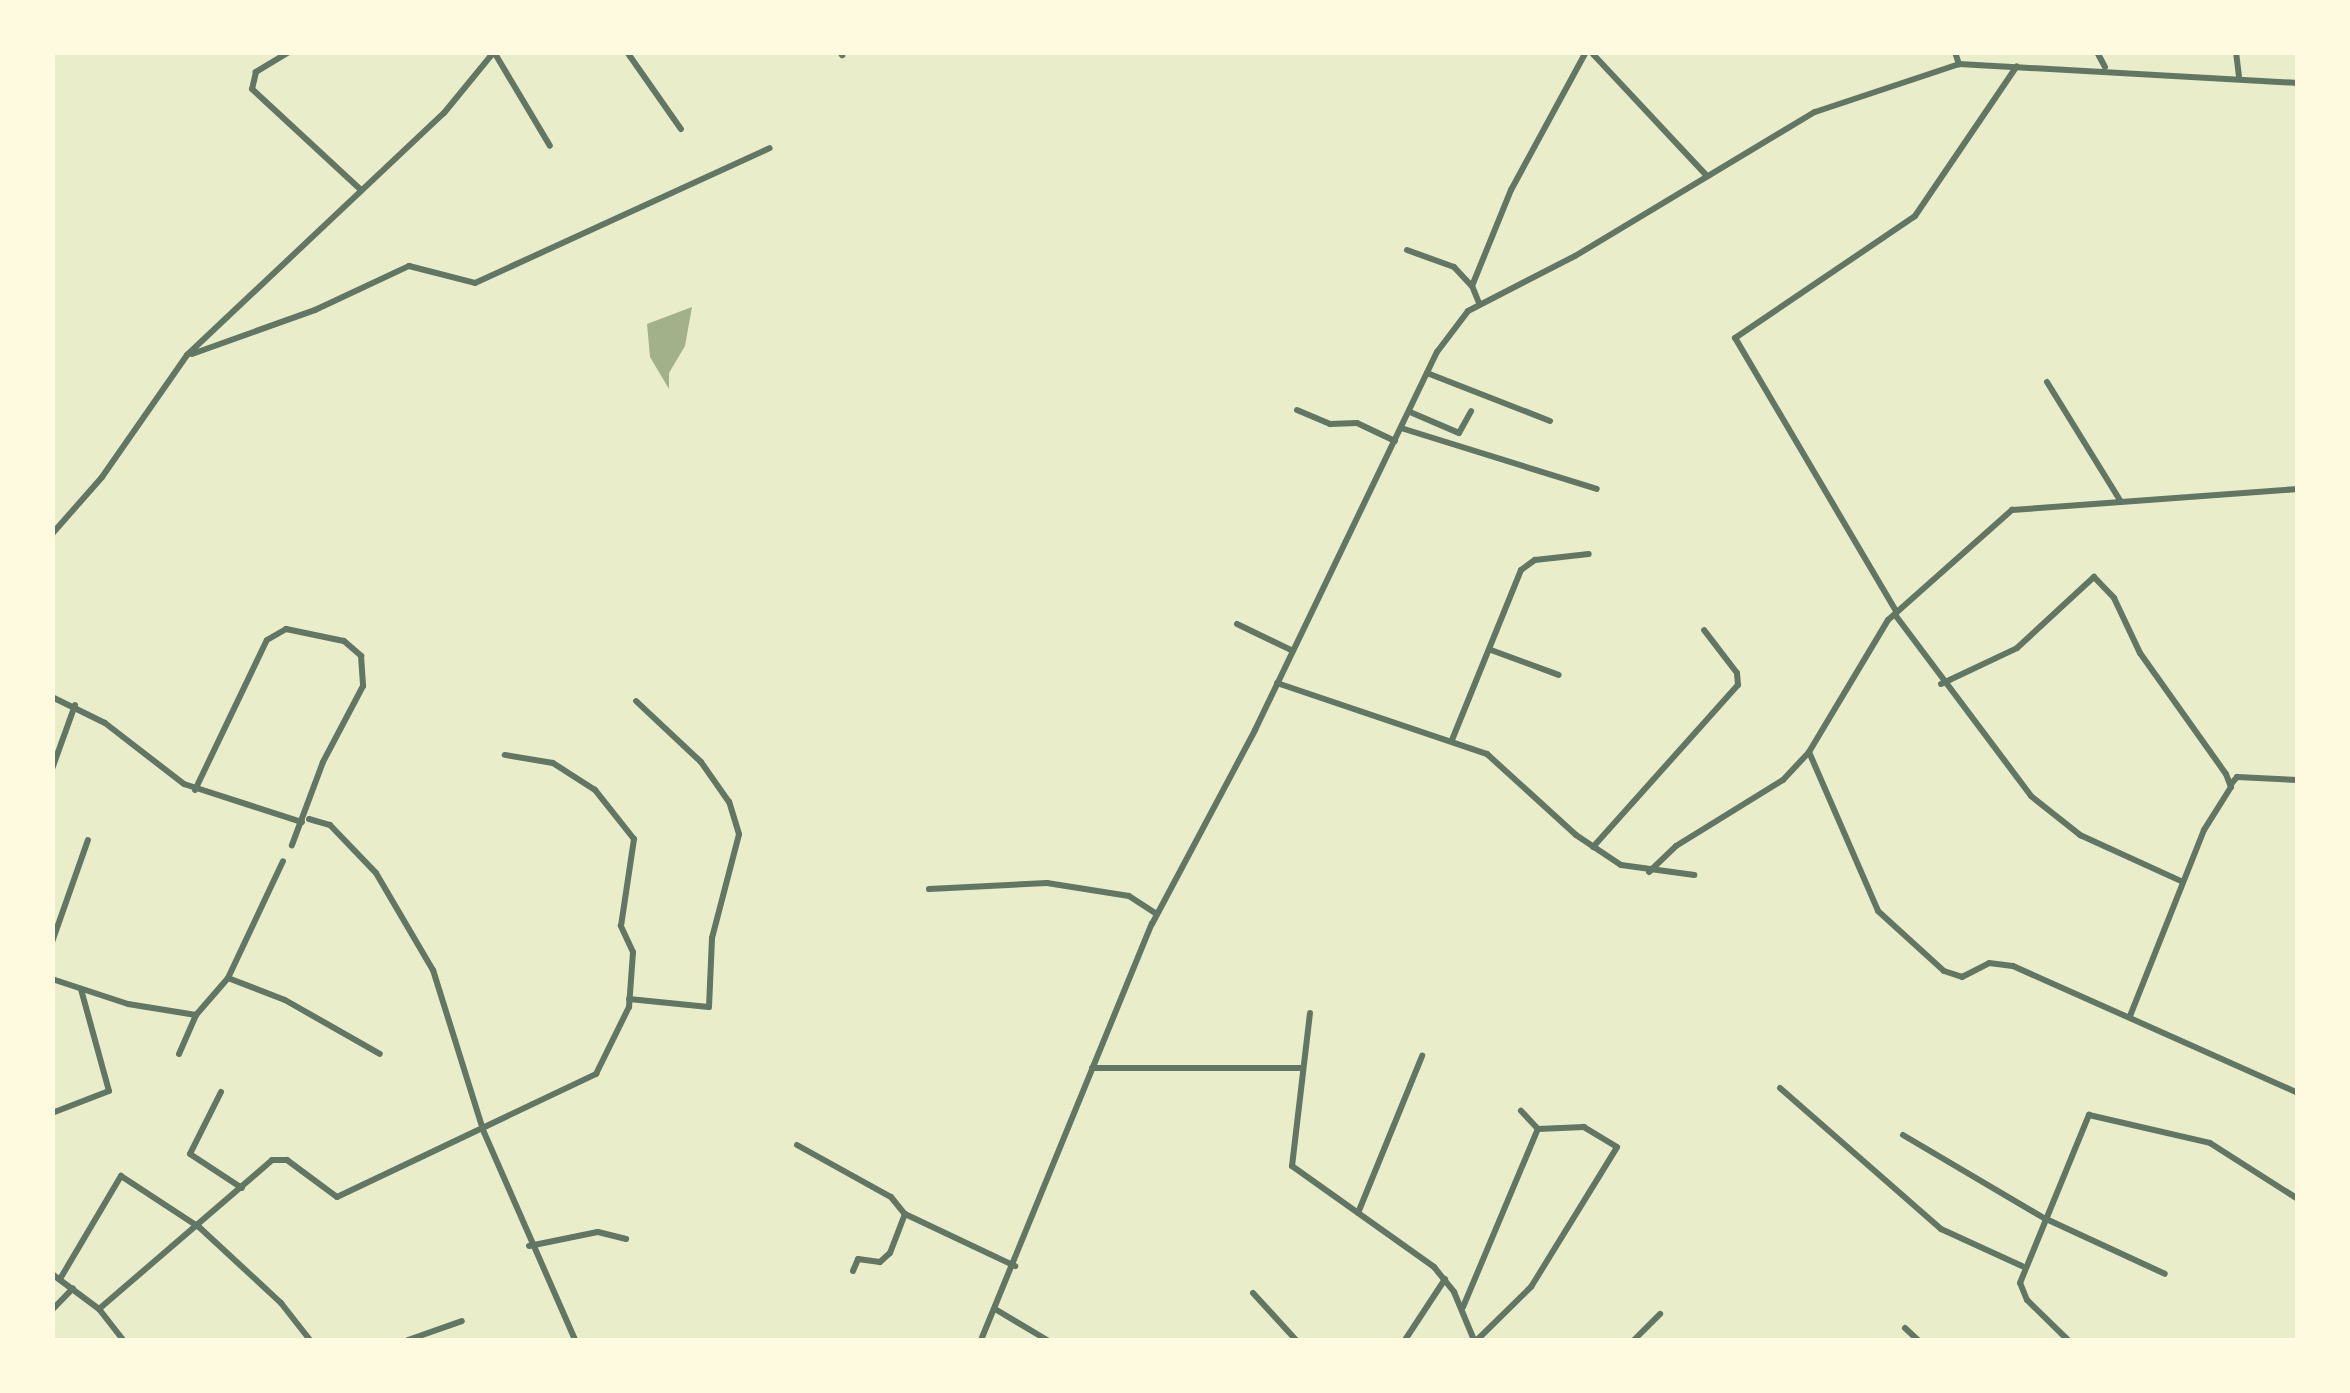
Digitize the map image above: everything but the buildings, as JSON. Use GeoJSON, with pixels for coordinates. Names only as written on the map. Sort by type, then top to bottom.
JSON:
{"type":"FeatureCollection","features":[{"type":"Feature","properties":{"kind":"street"},"geometry":{"type":"LineString","coordinates":[[289,52],[256,72],[252,89],[361,190]]}},
{"type":"Feature","properties":{"kind":"street"},"geometry":{"type":"LineString","coordinates":[[52,534],[102,477],[187,355],[444,113],[494,52],[550,146]]}},
{"type":"Feature","properties":{"kind":"street"},"geometry":{"type":"LineString","coordinates":[[626,52],[681,130]]}},
{"type":"Feature","properties":{"kind":"street"},"geometry":{"type":"LineString","coordinates":[[1472,286],[1511,190],[1589,52],[1707,176]]}},
{"type":"Feature","properties":{"kind":"street"},"geometry":{"type":"LineString","coordinates":[[1955,52],[1959,64]]}},
{"type":"Feature","properties":{"kind":"street"},"geometry":{"type":"LineString","coordinates":[[2097,52],[2106,68]]}},
{"type":"Feature","properties":{"kind":"street"},"geometry":{"type":"LineString","coordinates":[[2236,52],[2238,76]]}},
{"type":"Feature","properties":{"kind":"street"},"geometry":{"type":"LineString","coordinates":[[981,1340],[1015,1266],[1157,914],[1294,651],[1453,328],[1480,303],[1575,256],[1816,112],[1959,64],[2106,68],[2298,83]]}},
{"type":"Feature","properties":{"kind":"street"},"geometry":{"type":"LineString","coordinates":[[2017,65],[1915,216],[1735,338],[1941,684],[2031,796],[2080,835],[2183,882]]}},
{"type":"Feature","properties":{"kind":"street"},"geometry":{"type":"LineString","coordinates":[[187,355],[315,310],[408,266],[475,283],[770,148]]}},
{"type":"Feature","properties":{"kind":"street"},"geometry":{"type":"LineString","coordinates":[[1407,250],[1454,267],[1472,286],[1480,303]]}},
{"type":"Feature","properties":{"kind":"street"},"geometry":{"type":"LineString","coordinates":[[1428,373],[1550,422]]}},
{"type":"Feature","properties":{"kind":"street"},"geometry":{"type":"LineString","coordinates":[[2047,382],[2121,502]]}},
{"type":"Feature","properties":{"kind":"street"},"geometry":{"type":"LineString","coordinates":[[1296,410],[1330,424],[1357,423],[1395,442]]}},
{"type":"Feature","properties":{"kind":"street"},"geometry":{"type":"LineString","coordinates":[[1410,412],[1459,433],[1471,411]]}},
{"type":"Feature","properties":{"kind":"street"},"geometry":{"type":"LineString","coordinates":[[1402,428],[1597,490]]}},
{"type":"Feature","properties":{"kind":"street"},"geometry":{"type":"LineString","coordinates":[[1649,872],[1676,846],[1783,780],[1810,752],[1896,614],[2012,510],[2298,489]]}},
{"type":"Feature","properties":{"kind":"street"},"geometry":{"type":"LineString","coordinates":[[1452,740],[1521,570],[1535,560],[1588,554]]}},
{"type":"Feature","properties":{"kind":"street"},"geometry":{"type":"LineString","coordinates":[[1941,684],[2017,648],[2094,577],[2114,598],[2140,653],[2231,784]]}},
{"type":"Feature","properties":{"kind":"street"},"geometry":{"type":"LineString","coordinates":[[1237,624],[1294,651]]}},
{"type":"Feature","properties":{"kind":"street"},"geometry":{"type":"LineString","coordinates":[[196,790],[267,640],[286,629],[344,642],[361,656],[363,686],[323,762],[306,821],[292,845]]}},
{"type":"Feature","properties":{"kind":"street"},"geometry":{"type":"LineString","coordinates":[[1593,847],[1738,685],[1737,673],[1704,630]]}},
{"type":"Feature","properties":{"kind":"street"},"geometry":{"type":"LineString","coordinates":[[1491,650],[1559,675]]}},
{"type":"Feature","properties":{"kind":"street"},"geometry":{"type":"LineString","coordinates":[[1277,683],[1452,740],[1504,764],[1593,847],[1631,870],[1694,875]]}},
{"type":"Feature","properties":{"kind":"street"},"geometry":{"type":"LineString","coordinates":[[52,698],[74,705],[196,790],[330,825],[360,855],[418,941],[445,1000],[483,1130],[529,1246],[575,1340]]}},
{"type":"Feature","properties":{"kind":"street"},"geometry":{"type":"LineString","coordinates":[[629,999],[709,1007],[712,938],[734,872],[739,834],[729,802],[702,762],[636,701]]}},
{"type":"Feature","properties":{"kind":"street"},"geometry":{"type":"LineString","coordinates":[[52,770],[74,705]]}},
{"type":"Feature","properties":{"kind":"street"},"geometry":{"type":"LineString","coordinates":[[1810,752],[1878,910],[1903,939],[1955,976],[1989,963],[2013,966],[2298,1093]]}},
{"type":"Feature","properties":{"kind":"street"},"geometry":{"type":"LineString","coordinates":[[99,1309],[278,1158],[337,1197],[596,1074],[629,999],[633,952],[621,926],[634,839],[595,790],[553,764],[505,755]]}},
{"type":"Feature","properties":{"kind":"street"},"geometry":{"type":"LineString","coordinates":[[2130,1016],[2183,882],[2231,784],[2238,777],[2298,780]]}},
{"type":"Feature","properties":{"kind":"street"},"geometry":{"type":"LineString","coordinates":[[52,942],[88,840]]}},
{"type":"Feature","properties":{"kind":"street"},"geometry":{"type":"LineString","coordinates":[[179,1054],[196,1015],[228,978],[283,862]]}},
{"type":"Feature","properties":{"kind":"street"},"geometry":{"type":"LineString","coordinates":[[929,889],[1047,883],[1129,896],[1157,914]]}},
{"type":"Feature","properties":{"kind":"street"},"geometry":{"type":"LineString","coordinates":[[228,978],[285,1000],[380,1054]]}},
{"type":"Feature","properties":{"kind":"street"},"geometry":{"type":"LineString","coordinates":[[52,979],[128,1004],[196,1015]]}},
{"type":"Feature","properties":{"kind":"street"},"geometry":{"type":"LineString","coordinates":[[52,1113],[109,1091],[81,988]]}},
{"type":"Feature","properties":{"kind":"street"},"geometry":{"type":"LineString","coordinates":[[1310,1012],[1292,1166],[1445,1279],[1475,1340],[1531,1287],[1617,1147],[1584,1128],[1538,1129],[1521,1112]]}},
{"type":"Feature","properties":{"kind":"street"},"geometry":{"type":"LineString","coordinates":[[1358,1213],[1422,1056]]}},
{"type":"Feature","properties":{"kind":"street"},"geometry":{"type":"LineString","coordinates":[[1092,1068],[1302,1068]]}},
{"type":"Feature","properties":{"kind":"street"},"geometry":{"type":"LineString","coordinates":[[1780,1088],[1941,1229],[2022,1266]]}},
{"type":"Feature","properties":{"kind":"street"},"geometry":{"type":"LineString","coordinates":[[221,1092],[190,1154],[242,1188]]}},
{"type":"Feature","properties":{"kind":"street"},"geometry":{"type":"LineString","coordinates":[[2068,1340],[2022,1293],[2022,1266],[2089,1116],[2210,1144],[2298,1198]]}},
{"type":"Feature","properties":{"kind":"street"},"geometry":{"type":"LineString","coordinates":[[1462,1308],[1538,1129]]}},
{"type":"Feature","properties":{"kind":"street"},"geometry":{"type":"LineString","coordinates":[[1903,1135],[2044,1218],[2165,1274]]}},
{"type":"Feature","properties":{"kind":"street"},"geometry":{"type":"LineString","coordinates":[[797,1145],[890,1197],[905,1214],[1015,1266]]}},
{"type":"Feature","properties":{"kind":"street"},"geometry":{"type":"LineString","coordinates":[[124,1340],[99,1309],[56,1277],[120,1176],[199,1227],[281,1304],[310,1340]]}},
{"type":"Feature","properties":{"kind":"street"},"geometry":{"type":"LineString","coordinates":[[852,1271],[858,1260],[880,1262],[890,1253],[905,1214]]}},
{"type":"Feature","properties":{"kind":"street"},"geometry":{"type":"LineString","coordinates":[[529,1246],[598,1232],[626,1239]]}},
{"type":"Feature","properties":{"kind":"street"},"geometry":{"type":"LineString","coordinates":[[1405,1340],[1445,1279]]}},
{"type":"Feature","properties":{"kind":"street"},"geometry":{"type":"LineString","coordinates":[[52,1310],[73,1288]]}},
{"type":"Feature","properties":{"kind":"street"},"geometry":{"type":"LineString","coordinates":[[1253,1293],[1296,1340]]}},
{"type":"Feature","properties":{"kind":"street"},"geometry":{"type":"LineString","coordinates":[[995,1309],[1046,1340]]}},
{"type":"Feature","properties":{"kind":"street"},"geometry":{"type":"LineString","coordinates":[[1634,1340],[1660,1314]]}},
{"type":"Feature","properties":{"kind":"street"},"geometry":{"type":"LineString","coordinates":[[408,1340],[462,1321]]}},
{"type":"Feature","properties":{"kind":"street"},"geometry":{"type":"LineString","coordinates":[[1905,1328],[1918,1340]]}},
{"type":"Feature","properties":{"kind":"shaded area"},"geometry":{"type":"Polygon","coordinates":[[[692,307],[685,346],[669,373],[669,389],[650,357],[647,324],[692,307]]]}}]}
